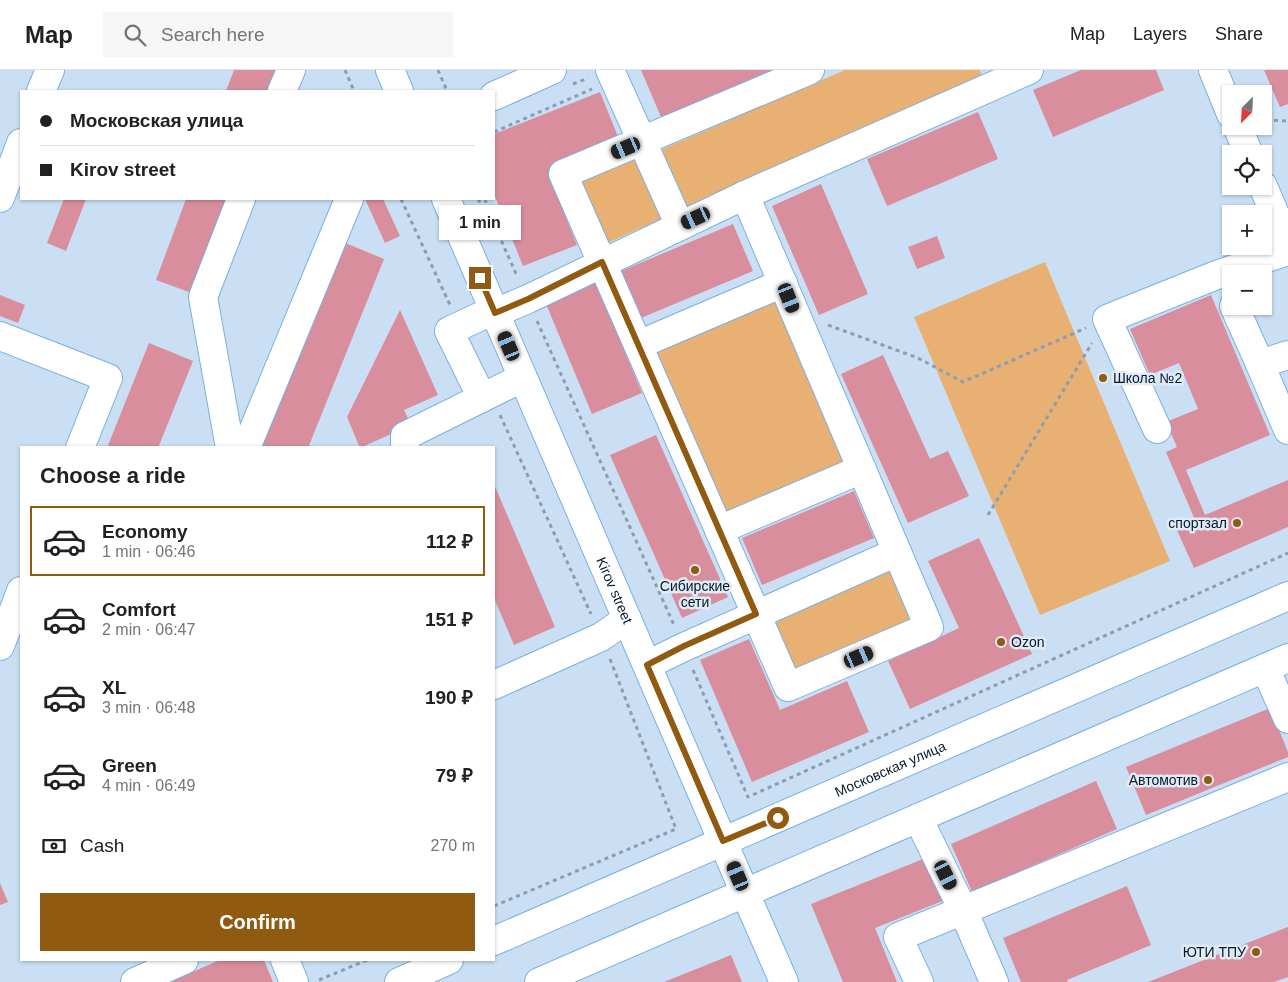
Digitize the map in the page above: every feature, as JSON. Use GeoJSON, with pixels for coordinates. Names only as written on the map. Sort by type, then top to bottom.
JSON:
{"type":"FeatureCollection","features":[{"type":"Feature","properties":{"kind":"main road"},"geometry":{"type":"LineString","coordinates":[[41,90],[50,70]]}},
{"type":"Feature","properties":{"kind":"main road"},"geometry":{"type":"LineString","coordinates":[[282,90],[291,70]]}},
{"type":"Feature","properties":{"kind":"main road"},"geometry":{"type":"LineString","coordinates":[[390,70],[399,90]]}},
{"type":"Feature","properties":{"kind":"main road"},"geometry":{"type":"LineString","coordinates":[[495,96],[552,70]]}},
{"type":"Feature","properties":{"kind":"main road"},"geometry":{"type":"LineString","coordinates":[[745,195],[930,627],[788,687],[563,174],[810,70]]}},
{"type":"Feature","properties":{"kind":"main road"},"geometry":{"type":"LineString","coordinates":[[486,396],[449,330],[528,299],[602,262],[993,77],[1030,70]]}},
{"type":"Feature","properties":{"kind":"main road"},"geometry":{"type":"LineString","coordinates":[[1212,70],[1222,93]]}},
{"type":"Feature","properties":{"kind":"main road"},"geometry":{"type":"LineString","coordinates":[[602,79],[642,141],[680,226]]}},
{"type":"Feature","properties":{"kind":"main road"},"geometry":{"type":"LineString","coordinates":[[0,198],[20,146]]}},
{"type":"Feature","properties":{"kind":"main road"},"geometry":{"type":"LineString","coordinates":[[1266,195],[1288,245]]}},
{"type":"Feature","properties":{"kind":"main road"},"geometry":{"type":"LineString","coordinates":[[230,446],[203,297],[241,200]]}},
{"type":"Feature","properties":{"kind":"main road"},"geometry":{"type":"LineString","coordinates":[[247,446],[349,200]]}},
{"type":"Feature","properties":{"kind":"main road","name":"Kirov street"},"geometry":{"type":"LineString","coordinates":[[446,200],[784,982]]}},
{"type":"Feature","properties":{"kind":"main road"},"geometry":{"type":"LineString","coordinates":[[1157,429],[1106,319],[1219,274],[1288,251]]}},
{"type":"Feature","properties":{"kind":"main road"},"geometry":{"type":"LineString","coordinates":[[1219,274],[1222,280]]}},
{"type":"Feature","properties":{"kind":"main road"},"geometry":{"type":"LineString","coordinates":[[638,345],[782,283]]}},
{"type":"Feature","properties":{"kind":"main road"},"geometry":{"type":"LineString","coordinates":[[1238,315],[1288,430]]}},
{"type":"Feature","properties":{"kind":"main road"},"geometry":{"type":"LineString","coordinates":[[0,336],[108,378],[81,446]]}},
{"type":"Feature","properties":{"kind":"main road"},"geometry":{"type":"LineString","coordinates":[[1260,364],[1288,354]]}},
{"type":"Feature","properties":{"kind":"main road"},"geometry":{"type":"LineString","coordinates":[[405,446],[405,436],[522,378]]}},
{"type":"Feature","properties":{"kind":"main road"},"geometry":{"type":"LineString","coordinates":[[719,530],[862,469]]}},
{"type":"Feature","properties":{"kind":"main road"},"geometry":{"type":"LineString","coordinates":[[647,665],[684,646],[897,552]]}},
{"type":"Feature","properties":{"kind":"main road"},"geometry":{"type":"LineString","coordinates":[[0,646],[20,594]]}},
{"type":"Feature","properties":{"kind":"main road","name":"Московская улица"},"geometry":{"type":"LineString","coordinates":[[495,941],[1288,596]]}},
{"type":"Feature","properties":{"kind":"main road"},"geometry":{"type":"LineString","coordinates":[[495,685],[601,637],[628,620]]}},
{"type":"Feature","properties":{"kind":"main road"},"geometry":{"type":"LineString","coordinates":[[539,982],[1277,663],[1288,720]]}},
{"type":"Feature","properties":{"kind":"main road"},"geometry":{"type":"LineString","coordinates":[[919,982],[898,937],[1288,778]]}},
{"type":"Feature","properties":{"kind":"main road"},"geometry":{"type":"LineString","coordinates":[[918,818],[963,910],[994,982]]}},
{"type":"Feature","properties":{"kind":"main road"},"geometry":{"type":"LineString","coordinates":[[135,982],[182,961]]}},
{"type":"Feature","properties":{"kind":"main road"},"geometry":{"type":"LineString","coordinates":[[284,961],[294,982]]}},
{"type":"Feature","properties":{"kind":"main road"},"geometry":{"type":"LineString","coordinates":[[399,982],[447,961]]}},
{"type":"Feature","properties":{"kind":"path"},"geometry":{"type":"LineString","coordinates":[[345,70],[354,90]]}},
{"type":"Feature","properties":{"kind":"path"},"geometry":{"type":"LineString","coordinates":[[438,70],[447,90]]}},
{"type":"Feature","properties":{"kind":"path"},"geometry":{"type":"LineString","coordinates":[[495,132],[602,79]]}},
{"type":"Feature","properties":{"kind":"path"},"geometry":{"type":"LineString","coordinates":[[1272,120],[1288,121]]}},
{"type":"Feature","properties":{"kind":"path"},"geometry":{"type":"LineString","coordinates":[[401,200],[459,326]]}},
{"type":"Feature","properties":{"kind":"path"},"geometry":{"type":"LineString","coordinates":[[479,200],[497,231]]}},
{"type":"Feature","properties":{"kind":"path"},"geometry":{"type":"LineString","coordinates":[[485,200],[497,231],[684,646],[748,797],[1288,552]]}},
{"type":"Feature","properties":{"kind":"path"},"geometry":{"type":"LineString","coordinates":[[795,312],[918,358],[963,382],[1106,319]]}},
{"type":"Feature","properties":{"kind":"path"},"geometry":{"type":"LineString","coordinates":[[988,516],[1106,319]]}},
{"type":"Feature","properties":{"kind":"path"},"geometry":{"type":"LineString","coordinates":[[486,396],[601,637],[676,829],[495,906]]}},
{"type":"Feature","properties":{"kind":"path"},"geometry":{"type":"LineString","coordinates":[[315,982],[365,961]]}},
{"type":"Feature","properties":{"kind":"shaded area"},"geometry":{"type":"Polygon","coordinates":[[[845,70],[980,70],[983,78],[683,208],[658,151],[845,70]]]}},
{"type":"Feature","properties":{"kind":"shaded area"},"geometry":{"type":"Polygon","coordinates":[[[636,156],[663,218],[603,245],[575,183],[636,156]]]}},
{"type":"Feature","properties":{"kind":"shaded area"},"geometry":{"type":"Polygon","coordinates":[[[1045,262],[1170,561],[1040,615],[914,317],[1045,262]]]}},
{"type":"Feature","properties":{"kind":"shaded area"},"geometry":{"type":"Polygon","coordinates":[[[773,297],[843,462],[720,514],[650,349],[773,297]]]}},
{"type":"Feature","properties":{"kind":"shaded area"},"geometry":{"type":"Polygon","coordinates":[[[894,562],[920,621],[794,677],[768,618],[894,562]]]}},
{"type":"Feature","properties":{"kind":"building"},"geometry":{"type":"Polygon","coordinates":[[[234,70],[283,70],[275,90],[226,90],[234,70]]]}},
{"type":"Feature","properties":{"kind":"building"},"geometry":{"type":"Polygon","coordinates":[[[641,70],[773,70],[661,117],[641,70]]]}},
{"type":"Feature","properties":{"kind":"building"},"geometry":{"type":"Polygon","coordinates":[[[1081,70],[1156,70],[1164,90],[1053,137],[1033,90],[1081,70]]]}},
{"type":"Feature","properties":{"kind":"building"},"geometry":{"type":"Polygon","coordinates":[[[1264,70],[1288,70],[1288,104],[1280,107],[1264,70]]]}},
{"type":"Feature","properties":{"kind":"building"},"geometry":{"type":"Polygon","coordinates":[[[600,92],[621,144],[548,173],[577,245],[523,266],[495,196],[495,134],[600,92]]]}},
{"type":"Feature","properties":{"kind":"building"},"geometry":{"type":"Polygon","coordinates":[[[978,112],[998,159],[887,206],[867,159],[978,112]]]}},
{"type":"Feature","properties":{"kind":"building"},"geometry":{"type":"Polygon","coordinates":[[[821,184],[868,294],[819,315],[772,206],[821,184]]]}},
{"type":"Feature","properties":{"kind":"building"},"geometry":{"type":"Polygon","coordinates":[[[64,200],[86,200],[66,251],[47,243],[64,200]]]}},
{"type":"Feature","properties":{"kind":"building"},"geometry":{"type":"Polygon","coordinates":[[[186,200],[235,200],[200,296],[156,280],[186,200]]]}},
{"type":"Feature","properties":{"kind":"building"},"geometry":{"type":"Polygon","coordinates":[[[365,200],[383,200],[400,236],[385,243],[365,200]]]}},
{"type":"Feature","properties":{"kind":"building"},"geometry":{"type":"Polygon","coordinates":[[[733,224],[753,271],[641,318],[621,271],[733,224]]]}},
{"type":"Feature","properties":{"kind":"building"},"geometry":{"type":"Polygon","coordinates":[[[937,236],[945,258],[917,269],[908,247],[937,236]]]}},
{"type":"Feature","properties":{"kind":"building"},"geometry":{"type":"Polygon","coordinates":[[[343,242],[384,259],[309,446],[261,446],[343,242]]]}},
{"type":"Feature","properties":{"kind":"building"},"geometry":{"type":"Polygon","coordinates":[[[596,283],[642,393],[592,414],[546,304],[596,283]]]}},
{"type":"Feature","properties":{"kind":"building"},"geometry":{"type":"Polygon","coordinates":[[[0,295],[25,305],[18,323],[0,316],[0,295]]]}},
{"type":"Feature","properties":{"kind":"building"},"geometry":{"type":"Polygon","coordinates":[[[1211,295],[1270,435],[1186,470],[1205,515],[1288,480],[1288,527],[1194,568],[1176,528],[1195,520],[1166,452],[1177,447],[1166,422],[1198,409],[1179,363],[1150,375],[1130,329],[1211,295]]]}},
{"type":"Feature","properties":{"kind":"building"},"geometry":{"type":"Polygon","coordinates":[[[400,310],[438,395],[404,410],[411,425],[364,446],[359,446],[347,417],[400,310]]]}},
{"type":"Feature","properties":{"kind":"building"},"geometry":{"type":"Polygon","coordinates":[[[149,343],[193,361],[159,446],[108,446],[149,343]]]}},
{"type":"Feature","properties":{"kind":"building"},"geometry":{"type":"Polygon","coordinates":[[[883,355],[930,459],[948,451],[969,496],[908,523],[841,374],[883,355]]]}},
{"type":"Feature","properties":{"kind":"building"},"geometry":{"type":"Polygon","coordinates":[[[656,435],[728,597],[682,618],[610,455],[656,435]]]}},
{"type":"Feature","properties":{"kind":"building"},"geometry":{"type":"Polygon","coordinates":[[[495,486],[555,627],[514,645],[495,600],[495,486]]]}},
{"type":"Feature","properties":{"kind":"building"},"geometry":{"type":"Polygon","coordinates":[[[854,491],[874,538],[762,585],[742,538],[854,491]]]}},
{"type":"Feature","properties":{"kind":"building"},"geometry":{"type":"Polygon","coordinates":[[[979,538],[1032,654],[910,709],[888,661],[959,628],[928,561],[979,538]]]}},
{"type":"Feature","properties":{"kind":"building"},"geometry":{"type":"Polygon","coordinates":[[[749,639],[780,710],[847,681],[869,732],[752,782],[700,660],[749,639]]]}},
{"type":"Feature","properties":{"kind":"building"},"geometry":{"type":"Polygon","coordinates":[[[1270,708],[1288,752],[1288,757],[1146,815],[1126,767],[1270,708]]]}},
{"type":"Feature","properties":{"kind":"building"},"geometry":{"type":"Polygon","coordinates":[[[1096,781],[1117,829],[972,892],[951,844],[1096,781]]]}},
{"type":"Feature","properties":{"kind":"building"},"geometry":{"type":"Polygon","coordinates":[[[928,857],[945,900],[875,928],[897,982],[843,982],[811,904],[928,857]]]}},
{"type":"Feature","properties":{"kind":"building"},"geometry":{"type":"Polygon","coordinates":[[[0,883],[8,902],[0,905],[0,883]]]}},
{"type":"Feature","properties":{"kind":"building"},"geometry":{"type":"Polygon","coordinates":[[[1127,886],[1151,945],[1067,980],[1068,982],[1021,982],[1003,938],[1127,886]]]}},
{"type":"Feature","properties":{"kind":"building","name":"ЮТИ ТПУ"},"geometry":{"type":"Polygon","coordinates":[[[1288,927],[1288,977],[1274,982],[1148,982],[1288,927]]]}},
{"type":"Feature","properties":{"kind":"building"},"geometry":{"type":"Polygon","coordinates":[[[731,955],[742,982],[664,982],[731,955]]]}},
{"type":"Feature","properties":{"kind":"building"},"geometry":{"type":"Polygon","coordinates":[[[218,961],[264,961],[273,982],[169,982],[218,961]]]}},
{"type":"Feature","properties":{"kind":"place","name":"Школа №2"},"geometry":{"type":"Point","coordinates":[1103,378]}},
{"type":"Feature","properties":{"kind":"place","name":"спортзал"},"geometry":{"type":"Point","coordinates":[1237,523]}},
{"type":"Feature","properties":{"kind":"place","name":"Сибирские сети"},"geometry":{"type":"Point","coordinates":[695,570]}},
{"type":"Feature","properties":{"kind":"place","name":"Ozon"},"geometry":{"type":"Point","coordinates":[1001,642]}},
{"type":"Feature","properties":{"kind":"place","name":"Автомотив"},"geometry":{"type":"Point","coordinates":[1208,780]}},
{"type":"Feature","properties":{"kind":"place","name":"ЮТИ ТПУ"},"geometry":{"type":"Point","coordinates":[1256,952]}},
{"type":"Feature","properties":{"kind":"route"},"geometry":{"type":"LineString","coordinates":[[480,278],[495,313],[528,299],[602,262],[756,614],[684,646],[647,665],[723,841],[778,818]]}}]}
